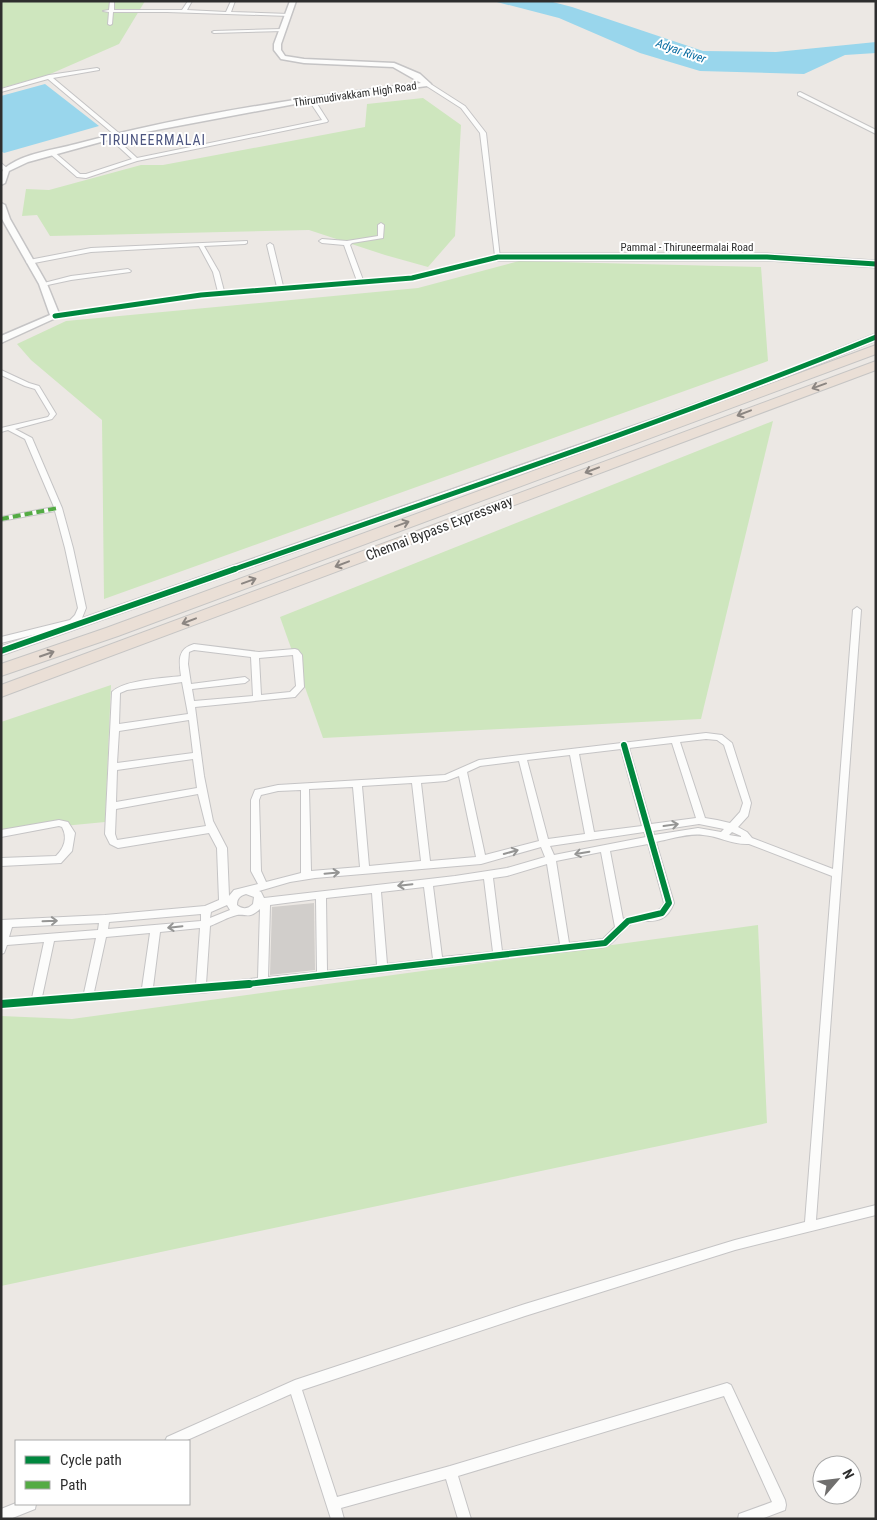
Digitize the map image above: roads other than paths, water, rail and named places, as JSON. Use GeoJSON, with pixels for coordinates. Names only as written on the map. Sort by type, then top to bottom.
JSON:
{"type":"FeatureCollection","features":[{"type":"Feature","properties":{"kind":"highway","name":"Chennai Bypass Expressway"},"geometry":{"type":"LineString","coordinates":[[1,670],[112,632],[774,382],[829,362],[876,349]]}},
{"type":"Feature","properties":{"kind":"highway","name":"Chennai Bypass Expressway"},"geometry":{"type":"LineString","coordinates":[[1,691],[876,365]]}},
{"type":"Feature","properties":{"kind":"main road","name":"Thirumudivakkam High Road"},"geometry":{"type":"LineString","coordinates":[[293,1],[278,40],[277,50],[283,58],[304,61],[394,65],[417,76],[427,84]]}},
{"type":"Feature","properties":{"kind":"main road","name":"Thirumudivakkam High Road"},"geometry":{"type":"LineString","coordinates":[[4,168],[51,152],[114,135],[311,99],[427,84]]}},
{"type":"Feature","properties":{"kind":"main road"},"geometry":{"type":"LineString","coordinates":[[1,182],[4,168]]}},
{"type":"Feature","properties":{"kind":"main road"},"geometry":{"type":"LineString","coordinates":[[1,205],[29,262],[43,284],[55,316],[1,340]]}},
{"type":"Feature","properties":{"kind":"main road","name":"Pammal - Thiruneermalai Road"},"geometry":{"type":"LineString","coordinates":[[498,257],[767,257],[876,264]]}},
{"type":"Feature","properties":{"kind":"main road"},"geometry":{"type":"LineString","coordinates":[[829,362],[876,338]]}},
{"type":"Feature","properties":{"kind":"main road"},"geometry":{"type":"LineString","coordinates":[[1,651],[774,382]]}},
{"type":"Feature","properties":{"kind":"street"},"geometry":{"type":"LineString","coordinates":[[110,24],[112,1]]}},
{"type":"Feature","properties":{"kind":"street"},"geometry":{"type":"LineString","coordinates":[[184,11],[190,1]]}},
{"type":"Feature","properties":{"kind":"street"},"geometry":{"type":"LineString","coordinates":[[228,12],[233,1]]}},
{"type":"Feature","properties":{"kind":"street"},"geometry":{"type":"LineString","coordinates":[[105,11],[228,12],[288,18]]}},
{"type":"Feature","properties":{"kind":"street"},"geometry":{"type":"LineString","coordinates":[[199,18],[288,18]]}},
{"type":"Feature","properties":{"kind":"street"},"geometry":{"type":"LineString","coordinates":[[214,32],[282,30]]}},
{"type":"Feature","properties":{"kind":"street"},"geometry":{"type":"LineString","coordinates":[[1,91],[49,77],[97,69]]}},
{"type":"Feature","properties":{"kind":"street"},"geometry":{"type":"LineString","coordinates":[[49,77],[114,135],[136,160]]}},
{"type":"Feature","properties":{"kind":"street"},"geometry":{"type":"LineString","coordinates":[[55,316],[222,294],[412,278],[498,257],[483,133],[463,107],[427,84]]}},
{"type":"Feature","properties":{"kind":"street"},"geometry":{"type":"LineString","coordinates":[[800,94],[875,131]]}},
{"type":"Feature","properties":{"kind":"street"},"geometry":{"type":"LineString","coordinates":[[51,152],[82,176],[136,160],[325,121],[311,99]]}},
{"type":"Feature","properties":{"kind":"street"},"geometry":{"type":"LineString","coordinates":[[322,241],[348,243],[381,237],[381,225]]}},
{"type":"Feature","properties":{"kind":"street"},"geometry":{"type":"LineString","coordinates":[[29,262],[92,250],[245,242]]}},
{"type":"Feature","properties":{"kind":"street"},"geometry":{"type":"LineString","coordinates":[[348,243],[361,282]]}},
{"type":"Feature","properties":{"kind":"street"},"geometry":{"type":"LineString","coordinates":[[202,245],[216,272],[222,294]]}},
{"type":"Feature","properties":{"kind":"street"},"geometry":{"type":"LineString","coordinates":[[270,245],[281,289]]}},
{"type":"Feature","properties":{"kind":"street"},"geometry":{"type":"LineString","coordinates":[[43,284],[71,278],[128,271]]}},
{"type":"Feature","properties":{"kind":"street"},"geometry":{"type":"LineString","coordinates":[[1,372],[27,385],[37,387],[53,414],[50,418],[1,430]]}},
{"type":"Feature","properties":{"kind":"street"},"geometry":{"type":"LineString","coordinates":[[1,640],[72,622],[80,616],[82,608],[58,508],[28,438],[10,429]]}},
{"type":"Feature","properties":{"kind":"street"},"geometry":{"type":"LineString","coordinates":[[1,519],[58,508]]}},
{"type":"Feature","properties":{"kind":"street"},"geometry":{"type":"LineString","coordinates":[[810,1226],[857,610]]}},
{"type":"Feature","properties":{"kind":"street"},"geometry":{"type":"LineString","coordinates":[[191,704],[292,695],[300,687],[299,658],[295,652],[255,654],[194,647],[185,652],[185,663],[203,790],[211,829],[220,841],[222,848],[228,900],[238,911]]}},
{"type":"Feature","properties":{"kind":"street"},"geometry":{"type":"LineString","coordinates":[[255,654],[256,698]]}},
{"type":"Feature","properties":{"kind":"street"},"geometry":{"type":"LineString","coordinates":[[211,829],[118,844],[114,842],[110,834],[116,692],[119,689],[245,680]]}},
{"type":"Feature","properties":{"kind":"street"},"geometry":{"type":"LineString","coordinates":[[115,728],[193,716]]}},
{"type":"Feature","properties":{"kind":"street"},"geometry":{"type":"LineString","coordinates":[[264,886],[256,871],[255,795],[264,790],[446,778],[479,763],[624,745],[713,736],[724,739],[728,743],[747,802],[747,810],[744,816],[730,827],[723,836]]}},
{"type":"Feature","properties":{"kind":"street"},"geometry":{"type":"LineString","coordinates":[[675,740],[701,820]]}},
{"type":"Feature","properties":{"kind":"street"},"geometry":{"type":"LineString","coordinates":[[1,1004],[88,998],[147,991],[201,989],[605,943],[619,926],[631,920],[654,918],[668,906],[624,745]]}},
{"type":"Feature","properties":{"kind":"street"},"geometry":{"type":"LineString","coordinates":[[574,751],[590,836]]}},
{"type":"Feature","properties":{"kind":"street"},"geometry":{"type":"LineString","coordinates":[[113,767],[198,755]]}},
{"type":"Feature","properties":{"kind":"street"},"geometry":{"type":"LineString","coordinates":[[522,757],[544,843],[552,859],[565,948]]}},
{"type":"Feature","properties":{"kind":"street"},"geometry":{"type":"LineString","coordinates":[[462,770],[480,860]]}},
{"type":"Feature","properties":{"kind":"street"},"geometry":{"type":"LineString","coordinates":[[416,780],[426,865]]}},
{"type":"Feature","properties":{"kind":"street"},"geometry":{"type":"LineString","coordinates":[[357,784],[365,870]]}},
{"type":"Feature","properties":{"kind":"street"},"geometry":{"type":"LineString","coordinates":[[305,786],[306,876]]}},
{"type":"Feature","properties":{"kind":"street"},"geometry":{"type":"LineString","coordinates":[[111,806],[203,790]]}},
{"type":"Feature","properties":{"kind":"street"},"geometry":{"type":"LineString","coordinates":[[749,840],[741,842],[704,830],[552,859],[507,872],[446,881],[262,901],[252,911],[238,911],[205,924],[50,937],[2,945],[5,924],[105,919],[206,910],[228,900],[237,893],[306,876],[480,860],[544,843],[701,820],[730,827],[744,834],[749,840],[836,874]]}},
{"type":"Feature","properties":{"kind":"street"},"geometry":{"type":"LineString","coordinates":[[1,834],[59,823],[65,824],[70,833],[67,850],[58,860],[51,862],[1,862]]}},
{"type":"Feature","properties":{"kind":"street"},"geometry":{"type":"LineString","coordinates":[[605,848],[619,926]]}},
{"type":"Feature","properties":{"kind":"street"},"geometry":{"type":"LineString","coordinates":[[444,863],[446,881]]}},
{"type":"Feature","properties":{"kind":"street"},"geometry":{"type":"LineString","coordinates":[[488,875],[498,956]]}},
{"type":"Feature","properties":{"kind":"street"},"geometry":{"type":"LineString","coordinates":[[428,883],[438,962]]}},
{"type":"Feature","properties":{"kind":"street"},"geometry":{"type":"LineString","coordinates":[[376,888],[382,968]]}},
{"type":"Feature","properties":{"kind":"street"},"geometry":{"type":"LineString","coordinates":[[251,890],[262,901],[263,982]]}},
{"type":"Feature","properties":{"kind":"street"},"geometry":{"type":"LineString","coordinates":[[321,894],[322,975]]}},
{"type":"Feature","properties":{"kind":"street"},"geometry":{"type":"LineString","coordinates":[[201,989],[206,910]]}},
{"type":"Feature","properties":{"kind":"street"},"geometry":{"type":"LineString","coordinates":[[88,998],[105,919]]}},
{"type":"Feature","properties":{"kind":"street"},"geometry":{"type":"LineString","coordinates":[[147,991],[156,928]]}},
{"type":"Feature","properties":{"kind":"street"},"geometry":{"type":"LineString","coordinates":[[36,1002],[50,937]]}},
{"type":"Feature","properties":{"kind":"street"},"geometry":{"type":"LineString","coordinates":[[173,1440],[295,1386],[525,1310],[770,1236],[793,1232],[876,1210]]}},
{"type":"Feature","properties":{"kind":"street"},"geometry":{"type":"LineString","coordinates":[[295,1386],[338,1519]]}},
{"type":"Feature","properties":{"kind":"street"},"geometry":{"type":"LineString","coordinates":[[334,1504],[450,1472],[727,1389],[780,1505],[744,1519]]}},
{"type":"Feature","properties":{"kind":"street"},"geometry":{"type":"LineString","coordinates":[[450,1472],[465,1519]]}},
{"type":"Feature","properties":{"kind":"street"},"geometry":{"type":"LineString","coordinates":[[1,1516],[28,1505]]}},
{"type":"Feature","properties":{"kind":"water","name":"Adyar River"},"geometry":{"type":"Polygon","coordinates":[[[493,1],[549,1],[703,51],[776,52],[876,42],[876,53],[845,55],[804,74],[700,71],[640,53],[559,18],[493,1]]]}},
{"type":"Feature","properties":{"kind":"water"},"geometry":{"type":"Polygon","coordinates":[[[45,84],[99,126],[4,153],[1,151],[1,96],[45,84]]]}},
{"type":"Feature","properties":{"kind":"district","name":"TIRUNEERMALAI"},"geometry":{"type":"Point","coordinates":[153,140]}}]}
